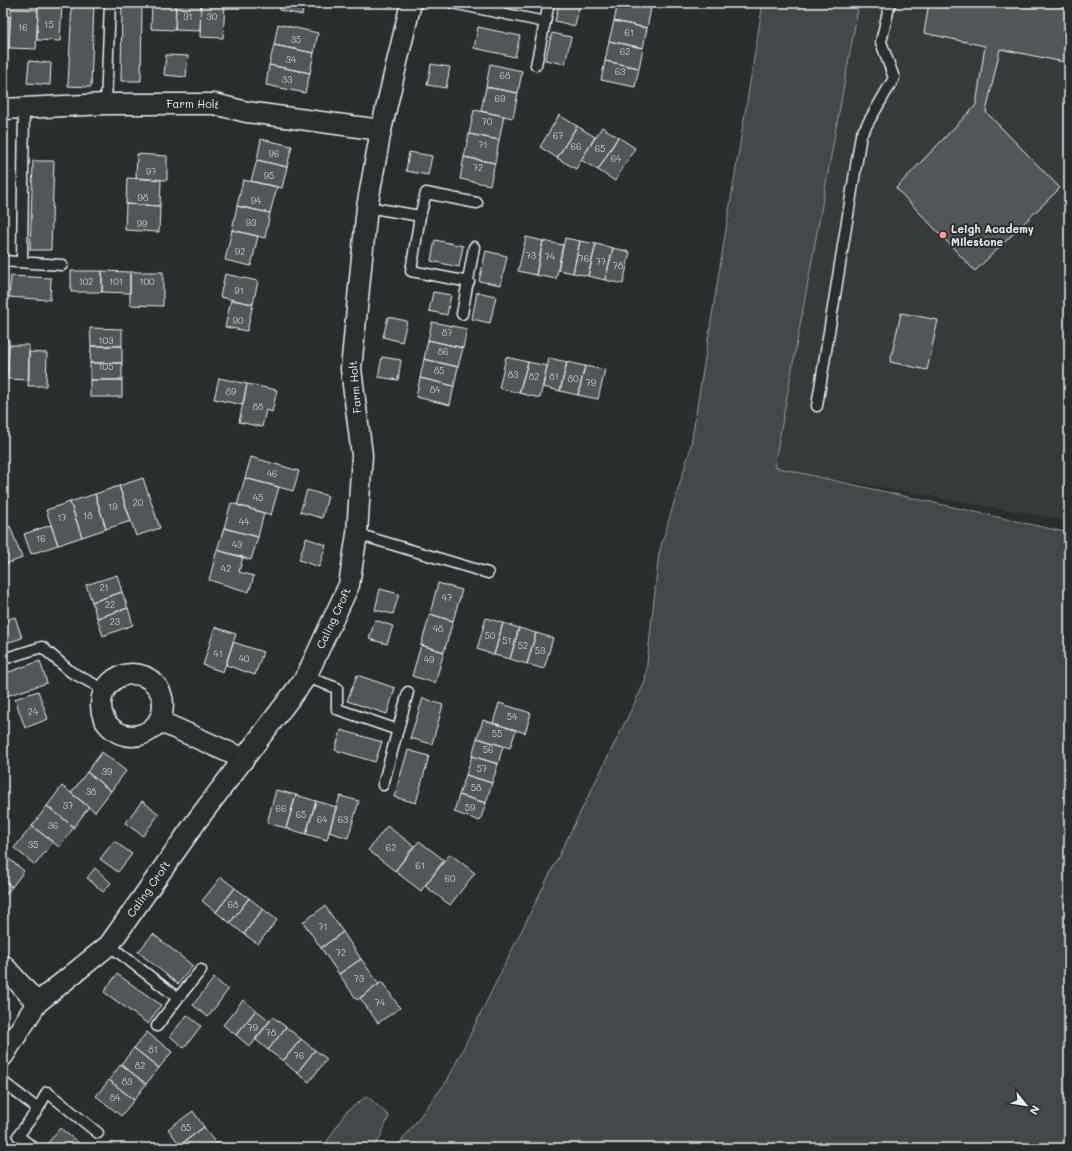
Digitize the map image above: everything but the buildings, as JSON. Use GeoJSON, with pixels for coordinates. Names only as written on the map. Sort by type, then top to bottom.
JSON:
{"type":"FeatureCollection","features":[{"type":"Feature","properties":{"kind":"street","name":"Farm Holt"},"geometry":{"type":"LineString","coordinates":[[362,455],[351,369],[367,207],[381,130],[411,3]]}},
{"type":"Feature","properties":{"kind":"street","name":"Farm Holt"},"geometry":{"type":"LineString","coordinates":[[3,109],[106,104],[214,104],[247,112],[381,130]]}},
{"type":"Feature","properties":{"kind":"street","name":"Caling Croft"},"geometry":{"type":"LineString","coordinates":[[3,1056],[37,1003],[109,945],[244,759],[306,677],[349,585],[357,534],[362,455]]}},
{"type":"Feature","properties":{"kind":"street"},"geometry":{"type":"LineString","coordinates":[[139,674],[149,678],[156,684],[161,693],[163,704],[159,721],[151,730],[142,735],[128,736],[117,733],[109,726],[102,714],[100,703],[105,690],[112,681],[121,675],[139,674]]}},
{"type":"Feature","properties":{"kind":"street"},"geometry":{"type":"LineString","coordinates":[[159,721],[244,759]]}},
{"type":"Feature","properties":{"kind":"street"},"geometry":{"type":"LineString","coordinates":[[3,965],[37,1003]]}},
{"type":"Feature","properties":{"kind":"lane"},"geometry":{"type":"LineString","coordinates":[[106,104],[110,3]]}},
{"type":"Feature","properties":{"kind":"lane"},"geometry":{"type":"LineString","coordinates":[[452,3],[545,22]]}},
{"type":"Feature","properties":{"kind":"lane"},"geometry":{"type":"LineString","coordinates":[[536,65],[549,3]]}},
{"type":"Feature","properties":{"kind":"lane"},"geometry":{"type":"LineString","coordinates":[[817,406],[861,134],[894,78],[881,42],[890,3]]}},
{"type":"Feature","properties":{"kind":"lane"},"geometry":{"type":"LineString","coordinates":[[22,262],[24,108]]}},
{"type":"Feature","properties":{"kind":"lane"},"geometry":{"type":"LineString","coordinates":[[469,282],[411,271],[420,216],[426,193],[477,203]]}},
{"type":"Feature","properties":{"kind":"lane"},"geometry":{"type":"LineString","coordinates":[[367,207],[420,216]]}},
{"type":"Feature","properties":{"kind":"lane"},"geometry":{"type":"LineString","coordinates":[[462,314],[469,282],[474,247]]}},
{"type":"Feature","properties":{"kind":"lane"},"geometry":{"type":"LineString","coordinates":[[3,261],[62,265]]}},
{"type":"Feature","properties":{"kind":"lane"},"geometry":{"type":"LineString","coordinates":[[357,534],[488,573]]}},
{"type":"Feature","properties":{"kind":"lane"},"geometry":{"type":"LineString","coordinates":[[3,659],[42,646],[71,672],[105,690]]}},
{"type":"Feature","properties":{"kind":"lane"},"geometry":{"type":"LineString","coordinates":[[306,677],[337,688],[337,709],[398,730]]}},
{"type":"Feature","properties":{"kind":"lane"},"geometry":{"type":"LineString","coordinates":[[383,785],[408,692]]}},
{"type":"Feature","properties":{"kind":"lane"},"geometry":{"type":"LineString","coordinates":[[109,945],[178,998]]}},
{"type":"Feature","properties":{"kind":"lane"},"geometry":{"type":"LineString","coordinates":[[158,1026],[201,970]]}},
{"type":"Feature","properties":{"kind":"lane"},"geometry":{"type":"LineString","coordinates":[[3,1082],[38,1109]]}},
{"type":"Feature","properties":{"kind":"lane"},"geometry":{"type":"LineString","coordinates":[[34,1148],[18,1136],[38,1109],[47,1092],[98,1133]]}},
{"type":"Feature","properties":{"kind":"shaded area"},"geometry":{"type":"Polygon","coordinates":[[[763,3],[859,3],[774,467],[1069,533],[1069,1148],[396,1148],[447,1081],[645,682],[659,553],[690,450],[763,3]]]}},
{"type":"Feature","properties":{"kind":"shaded area","name":"Leigh Academy Milestone"},"geometry":{"type":"Polygon","coordinates":[[[859,3],[1069,3],[1069,521],[774,468],[859,3]]]}},
{"type":"Feature","properties":{"kind":"shaded area"},"geometry":{"type":"Polygon","coordinates":[[[367,1096],[389,1116],[379,1140],[372,1148],[323,1148],[346,1112],[367,1096]]]}},
{"type":"Feature","properties":{"kind":"place","name":"Leigh Academy Milestone"},"geometry":{"type":"Point","coordinates":[943,235]}}]}
